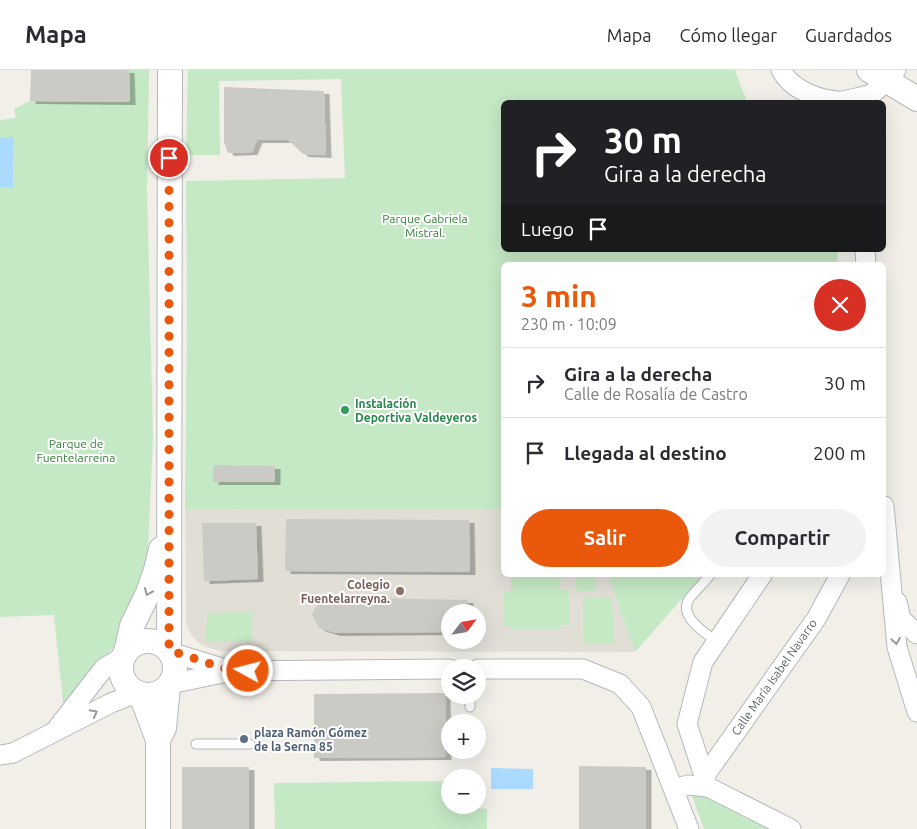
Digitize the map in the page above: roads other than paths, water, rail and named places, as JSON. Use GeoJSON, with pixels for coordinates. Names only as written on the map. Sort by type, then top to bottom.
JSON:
{"type":"FeatureCollection","features":[{"type":"Feature","properties":{"kind":"street"},"geometry":{"type":"LineString","coordinates":[[158,829],[158,740],[164,728],[169,686],[176,670],[170,651],[170,70]]}},
{"type":"Feature","properties":{"kind":"street"},"geometry":{"type":"LineString","coordinates":[[781,70],[783,75],[805,93],[831,100]]}},
{"type":"Feature","properties":{"kind":"street"},"geometry":{"type":"LineString","coordinates":[[846,100],[870,94],[884,74],[917,99]]}},
{"type":"Feature","properties":{"kind":"street"},"geometry":{"type":"LineString","coordinates":[[158,740],[139,694],[130,689],[123,679],[120,668],[132,626],[148,593],[156,570],[169,511]]}},
{"type":"Feature","properties":{"kind":"street"},"geometry":{"type":"LineString","coordinates":[[886,529],[897,647],[914,685],[917,712]]}},
{"type":"Feature","properties":{"kind":"street"},"geometry":{"type":"LineString","coordinates":[[890,576],[917,624]]}},
{"type":"Feature","properties":{"kind":"street"},"geometry":{"type":"LineString","coordinates":[[890,576],[901,618],[917,634]]}},
{"type":"Feature","properties":{"kind":"street"},"geometry":{"type":"LineString","coordinates":[[706,782],[687,724],[703,662],[761,577]]}},
{"type":"Feature","properties":{"kind":"street","name":"Calle María Isabel Navarro"},"geometry":{"type":"LineString","coordinates":[[706,782],[816,619],[839,577]]}},
{"type":"Feature","properties":{"kind":"street"},"geometry":{"type":"LineString","coordinates":[[52,734],[104,668],[133,645],[147,641],[161,644],[170,651],[232,671]]}},
{"type":"Feature","properties":{"kind":"street"},"geometry":{"type":"LineString","coordinates":[[486,669],[583,669],[620,684],[641,707],[689,829]]}},
{"type":"Feature","properties":{"kind":"street"},"geometry":{"type":"LineString","coordinates":[[0,755],[13,753],[111,703],[139,694],[155,695],[169,686],[232,671],[441,670]]}},
{"type":"Feature","properties":{"kind":"street"},"geometry":{"type":"LineString","coordinates":[[674,789],[706,782],[791,829]]}},
{"type":"Feature","properties":{"kind":"lane"},"geometry":{"type":"LineString","coordinates":[[708,577],[688,601],[687,611],[692,621],[717,642]]}},
{"type":"Feature","properties":{"kind":"lane"},"geometry":{"type":"LineString","coordinates":[[196,744],[250,744]]}},
{"type":"Feature","properties":{"kind":"water"},"geometry":{"type":"Polygon","coordinates":[[[0,137],[14,137],[13,187],[0,187],[0,137]]]}},
{"type":"Feature","properties":{"kind":"water"},"geometry":{"type":"Polygon","coordinates":[[[491,768],[533,769],[533,789],[491,789],[491,768]]]}},
{"type":"Feature","properties":{"kind":"place","name":"Instalación Deportiva Valdeyeros"},"geometry":{"type":"Point","coordinates":[345,410]}},
{"type":"Feature","properties":{"kind":"place","name":"Colegio Fuentelarreyna."},"geometry":{"type":"Point","coordinates":[400,591]}},
{"type":"Feature","properties":{"kind":"place","name":"plaza Ramón Gómez de la Serna 85"},"geometry":{"type":"Point","coordinates":[244,739]}},
{"type":"Feature","properties":{"kind":"park label","name":"Parque Gabriela Mistral."},"geometry":{"type":"Point","coordinates":[425,225]}},
{"type":"Feature","properties":{"kind":"park label","name":"Parque de Fuentelarreina"},"geometry":{"type":"Point","coordinates":[76,450]}}]}
